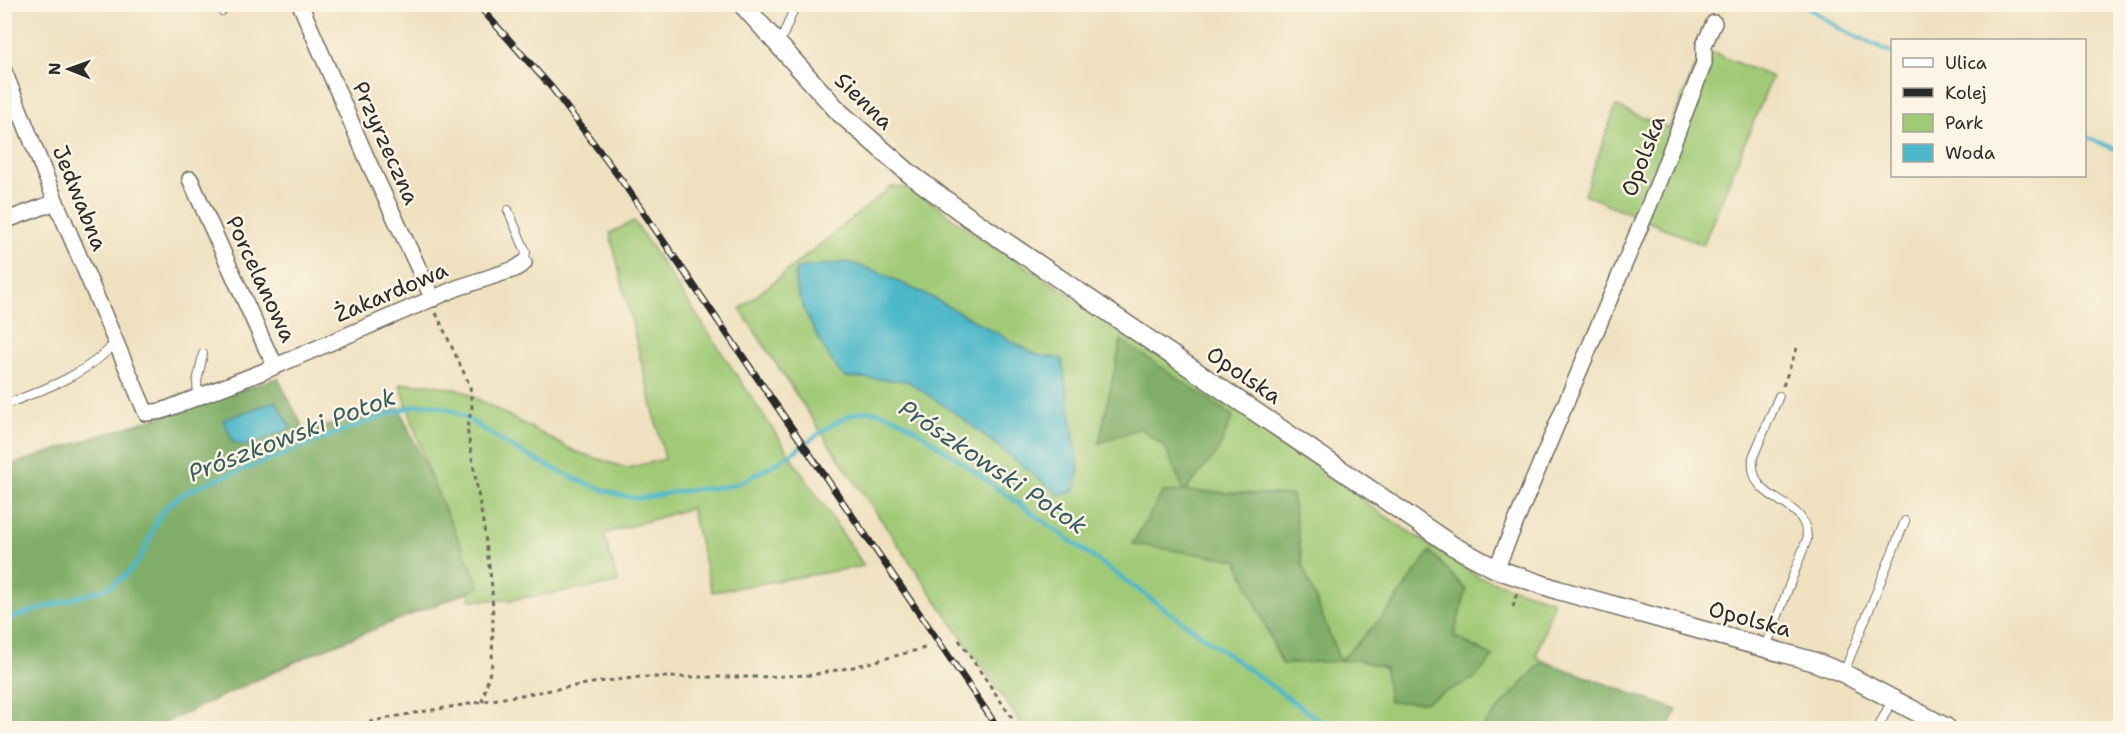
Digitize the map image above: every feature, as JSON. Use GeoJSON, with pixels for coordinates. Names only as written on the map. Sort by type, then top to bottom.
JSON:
{"type":"FeatureCollection","features":[{"type":"Feature","properties":{"kind":"street","name":"Przyrzeczna"},"geometry":{"type":"LineString","coordinates":[[300,4],[368,161],[433,299]]}},
{"type":"Feature","properties":{"kind":"street","name":"Sienna"},"geometry":{"type":"LineString","coordinates":[[742,4],[840,113],[910,174],[967,216]]}},
{"type":"Feature","properties":{"kind":"street","name":"Opolska"},"geometry":{"type":"LineString","coordinates":[[1496,569],[1653,196],[1704,63],[1704,45],[1714,23]]}},
{"type":"Feature","properties":{"kind":"street","name":"Jedwabna"},"geometry":{"type":"LineString","coordinates":[[4,71],[56,202],[116,342]]}},
{"type":"Feature","properties":{"kind":"street","name":"Porcelanowa"},"geometry":{"type":"LineString","coordinates":[[116,342],[146,413],[162,411],[276,365],[267,350],[190,179]]}},
{"type":"Feature","properties":{"kind":"street"},"geometry":{"type":"LineString","coordinates":[[4,221],[56,202]]}},
{"type":"Feature","properties":{"kind":"street","name":"Opolska"},"geometry":{"type":"LineString","coordinates":[[967,216],[1453,546],[1496,569],[1558,590],[1812,661],[1843,673],[1947,729]]}},
{"type":"Feature","properties":{"kind":"street","name":"Żakardowa"},"geometry":{"type":"LineString","coordinates":[[276,365],[490,276],[515,269],[524,263]]}},
{"type":"Feature","properties":{"kind":"lane"},"geometry":{"type":"LineString","coordinates":[[778,46],[796,4]]}},
{"type":"Feature","properties":{"kind":"lane"},"geometry":{"type":"LineString","coordinates":[[508,210],[526,252],[524,263]]}},
{"type":"Feature","properties":{"kind":"lane"},"geometry":{"type":"LineString","coordinates":[[4,405],[64,379],[94,361],[116,342]]}},
{"type":"Feature","properties":{"kind":"lane"},"geometry":{"type":"LineString","coordinates":[[198,397],[197,382],[203,354]]}},
{"type":"Feature","properties":{"kind":"lane"},"geometry":{"type":"LineString","coordinates":[[1766,648],[1807,539],[1804,521],[1794,510],[1759,486],[1752,468],[1753,457],[1779,396]]}},
{"type":"Feature","properties":{"kind":"lane"},"geometry":{"type":"LineString","coordinates":[[1843,673],[1905,521]]}},
{"type":"Feature","properties":{"kind":"lane"},"geometry":{"type":"LineString","coordinates":[[1878,729],[1893,699]]}},
{"type":"Feature","properties":{"kind":"path"},"geometry":{"type":"LineString","coordinates":[[433,299],[436,313],[470,387],[472,407],[467,425],[492,587],[492,664],[482,702]]}},
{"type":"Feature","properties":{"kind":"path"},"geometry":{"type":"LineString","coordinates":[[1779,396],[1797,348]]}},
{"type":"Feature","properties":{"kind":"path"},"geometry":{"type":"LineString","coordinates":[[1513,607],[1518,588]]}},
{"type":"Feature","properties":{"kind":"path"},"geometry":{"type":"LineString","coordinates":[[959,640],[1019,729]]}},
{"type":"Feature","properties":{"kind":"path"},"geometry":{"type":"LineString","coordinates":[[343,729],[392,717],[641,677],[758,678],[810,675],[853,667],[925,648]]}},
{"type":"Feature","properties":{"kind":"green space"},"geometry":{"type":"Polygon","coordinates":[[[1703,49],[1772,77],[1703,245],[1584,194],[1616,106],[1669,129],[1703,49]]]}},
{"type":"Feature","properties":{"kind":"green space"},"geometry":{"type":"Polygon","coordinates":[[[891,187],[913,188],[962,225],[1326,460],[1371,507],[1479,577],[1554,601],[1536,656],[1543,661],[1525,681],[1503,728],[1024,728],[827,441],[740,309],[891,187]]]}},
{"type":"Feature","properties":{"kind":"green space"},"geometry":{"type":"Polygon","coordinates":[[[634,221],[864,566],[712,592],[691,508],[604,534],[618,583],[510,600],[471,600],[400,384],[428,384],[461,390],[574,451],[627,468],[665,459],[610,233],[634,221]]]}},
{"type":"Feature","properties":{"kind":"green space"},"geometry":{"type":"Polygon","coordinates":[[[1121,340],[1233,416],[1218,451],[1185,491],[1292,495],[1303,566],[1340,661],[1282,664],[1237,560],[1132,544],[1163,492],[1184,491],[1165,447],[1140,428],[1099,443],[1121,340]]]}},
{"type":"Feature","properties":{"kind":"green space"},"geometry":{"type":"Polygon","coordinates":[[[278,378],[305,431],[399,408],[480,587],[312,654],[154,728],[5,728],[4,467],[278,378]]]}},
{"type":"Feature","properties":{"kind":"green space"},"geometry":{"type":"Polygon","coordinates":[[[1430,551],[1466,590],[1454,636],[1493,657],[1475,678],[1425,702],[1389,702],[1385,668],[1358,660],[1340,661],[1389,610],[1430,551]]]}},
{"type":"Feature","properties":{"kind":"green space"},"geometry":{"type":"Polygon","coordinates":[[[1543,661],[1677,710],[1669,728],[1481,728],[1543,661]]]}},
{"type":"Feature","properties":{"kind":"water"},"geometry":{"type":"Polygon","coordinates":[[[848,262],[876,271],[933,298],[1037,355],[1062,359],[1079,469],[1075,491],[1059,495],[962,418],[907,381],[844,377],[830,358],[808,318],[798,292],[795,276],[796,268],[848,262]]]}},
{"type":"Feature","properties":{"kind":"water"},"geometry":{"type":"Polygon","coordinates":[[[276,401],[291,428],[248,446],[234,443],[223,420],[276,401]]]}},
{"type":"Feature","properties":{"kind":"waterway"},"geometry":{"type":"LineString","coordinates":[[1803,4],[1842,30],[1891,53]]}},
{"type":"Feature","properties":{"kind":"waterway"},"geometry":{"type":"LineString","coordinates":[[2086,137],[2120,151]]}},
{"type":"Feature","properties":{"kind":"waterway","name":"Prószkowski Potok"},"geometry":{"type":"LineString","coordinates":[[4,620],[104,589],[117,582],[139,560],[164,510],[182,495],[215,480],[414,406],[426,404],[450,410],[552,468],[611,493],[642,498],[736,484],[782,459],[841,420],[851,415],[870,411],[890,416],[917,430],[1330,728]]}},
{"type":"Feature","properties":{"kind":"railway"},"geometry":{"type":"LineString","coordinates":[[477,4],[552,88],[622,181],[998,728]]}}]}
